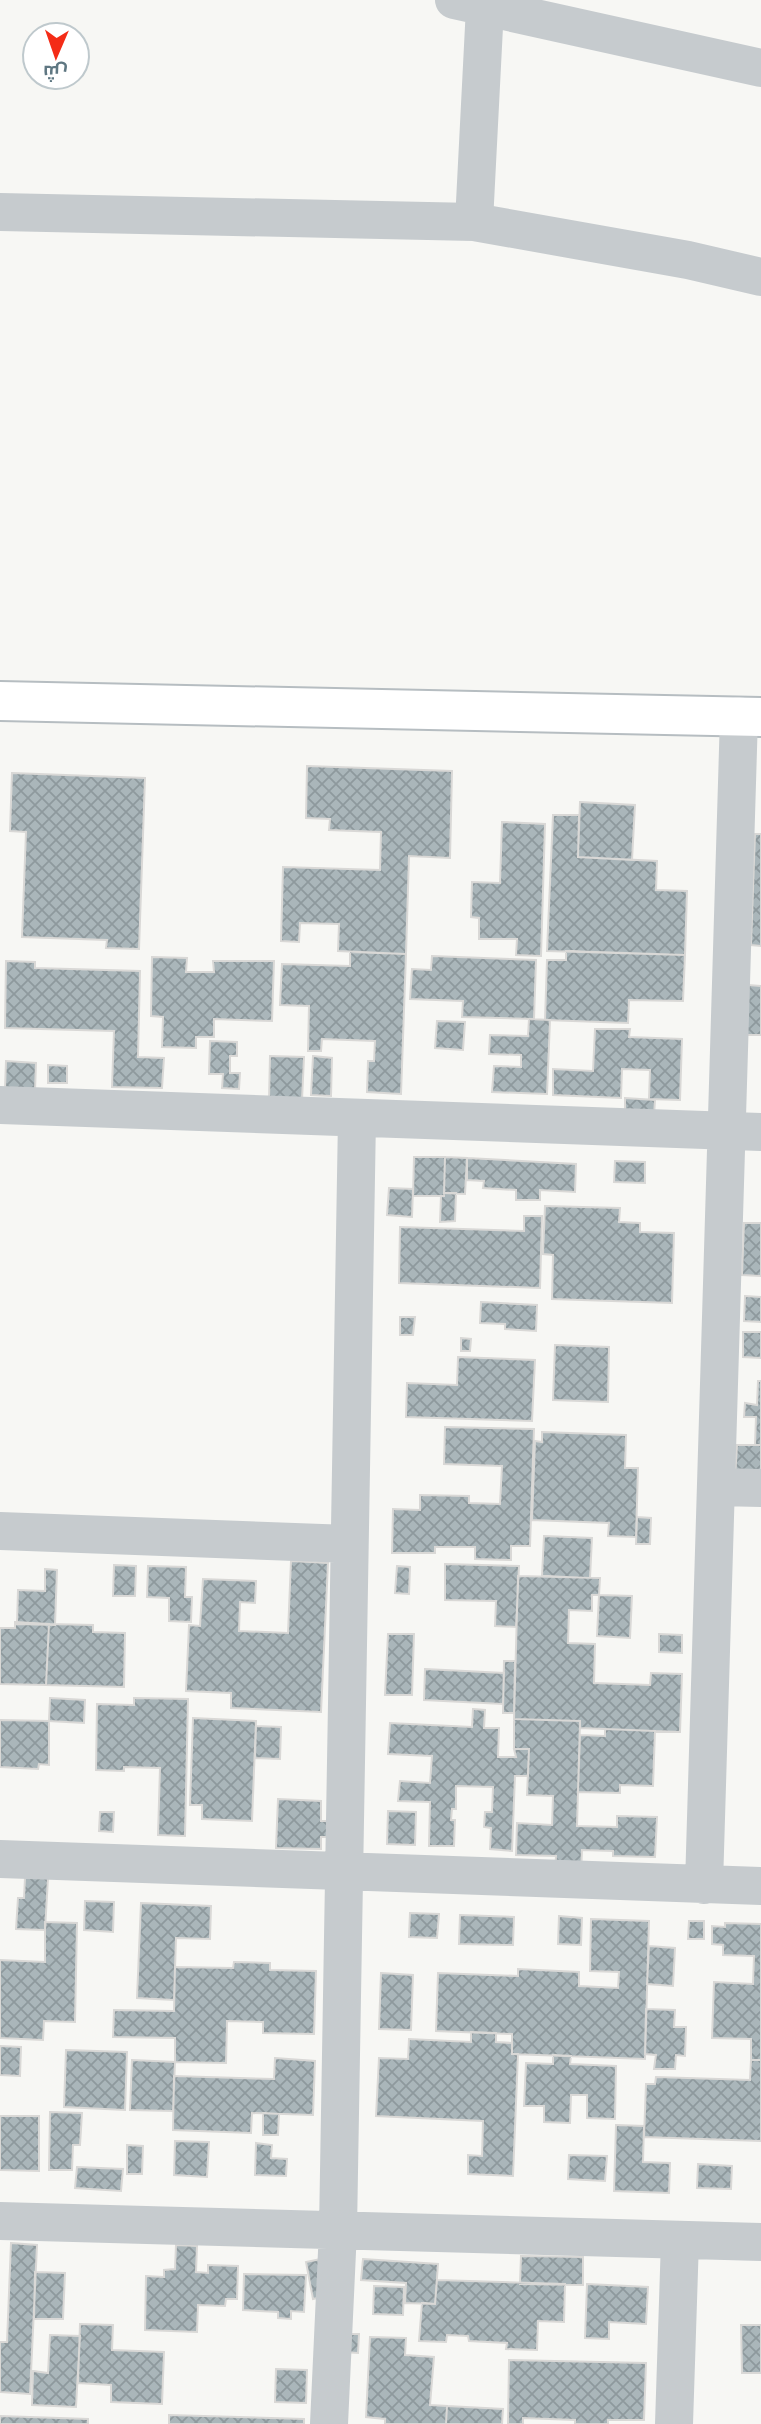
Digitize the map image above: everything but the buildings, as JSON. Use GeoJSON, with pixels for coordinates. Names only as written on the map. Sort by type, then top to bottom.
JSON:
{"type":"FeatureCollection","features":[{"type":"Feature","properties":{"kind":"street"},"geometry":{"type":"LineString","coordinates":[[474,222],[469,3],[761,68]]}},
{"type":"Feature","properties":{"kind":"street"},"geometry":{"type":"LineString","coordinates":[[0,212],[474,222],[688,260],[761,277]]}},
{"type":"Feature","properties":{"kind":"street"},"geometry":{"type":"LineString","coordinates":[[0,701],[750,716],[744,1132],[718,1486],[704,1885]]}},
{"type":"Feature","properties":{"kind":"street"},"geometry":{"type":"LineString","coordinates":[[0,1105],[744,1132]]}},
{"type":"Feature","properties":{"kind":"street"},"geometry":{"type":"LineString","coordinates":[[329,2424],[338,2230],[342,1872],[357,1118]]}},
{"type":"Feature","properties":{"kind":"street"},"geometry":{"type":"LineString","coordinates":[[718,1486],[761,1488]]}},
{"type":"Feature","properties":{"kind":"street"},"geometry":{"type":"LineString","coordinates":[[0,1531],[349,1544]]}},
{"type":"Feature","properties":{"kind":"street"},"geometry":{"type":"LineString","coordinates":[[0,1859],[761,1886]]}},
{"type":"Feature","properties":{"kind":"street"},"geometry":{"type":"LineString","coordinates":[[0,2221],[761,2242]]}},
{"type":"Feature","properties":{"kind":"street"},"geometry":{"type":"LineString","coordinates":[[674,2424],[680,2240]]}}]}
